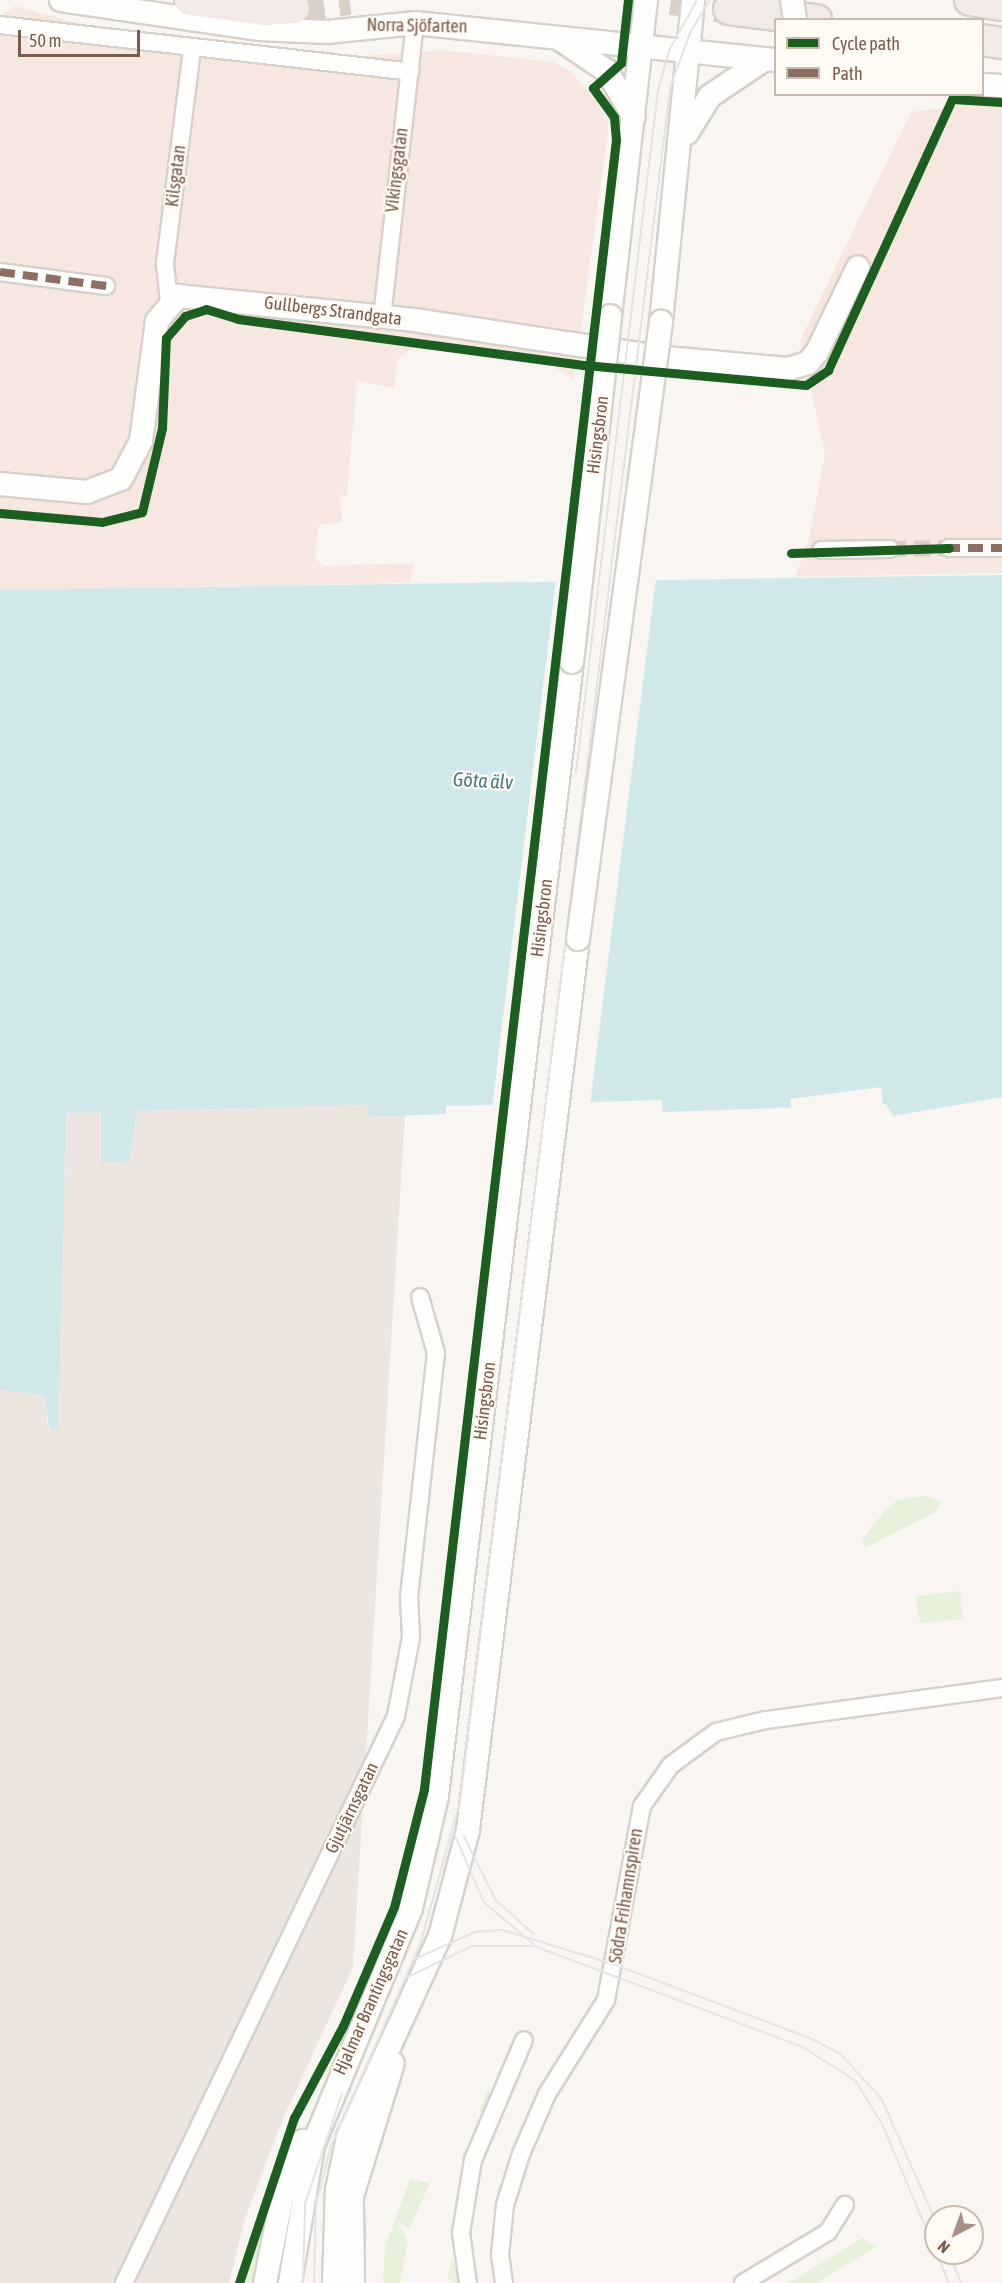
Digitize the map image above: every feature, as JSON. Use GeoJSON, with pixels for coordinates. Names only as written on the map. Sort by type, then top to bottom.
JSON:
{"type":"FeatureCollection","features":[{"type":"Feature","properties":{"kind":"highway"},"geometry":{"type":"LineString","coordinates":[[190,0],[265,10],[294,8]]}},
{"type":"Feature","properties":{"kind":"highway"},"geometry":{"type":"LineString","coordinates":[[970,0],[1002,4]]}},
{"type":"Feature","properties":{"kind":"highway"},"geometry":{"type":"LineString","coordinates":[[729,9],[800,18]]}},
{"type":"Feature","properties":{"kind":"highway"},"geometry":{"type":"LineString","coordinates":[[984,40],[1002,42]]}},
{"type":"Feature","properties":{"kind":"main road","name":"Norra Sjöfarten"},"geometry":{"type":"LineString","coordinates":[[61,0],[293,31],[415,23],[549,33],[770,60]]}},
{"type":"Feature","properties":{"kind":"main road","name":"Hisingsbron"},"geometry":{"type":"LineString","coordinates":[[449,1719],[646,0]]}},
{"type":"Feature","properties":{"kind":"main road","name":"Hisingsbron"},"geometry":{"type":"LineString","coordinates":[[485,1721],[522,1384],[615,636],[661,322],[682,142],[691,51],[693,0]]}},
{"type":"Feature","properties":{"kind":"main road"},"geometry":{"type":"LineString","coordinates":[[792,0],[795,18]]}},
{"type":"Feature","properties":{"kind":"main road"},"geometry":{"type":"LineString","coordinates":[[549,33],[607,71],[634,117]]}},
{"type":"Feature","properties":{"kind":"main road","name":"Hisingsbron"},"geometry":{"type":"LineString","coordinates":[[682,142],[710,96],[770,60]]}},
{"type":"Feature","properties":{"kind":"main road"},"geometry":{"type":"LineString","coordinates":[[984,85],[1002,86]]}},
{"type":"Feature","properties":{"kind":"main road","name":"Gullbergs Strandgata"},"geometry":{"type":"LineString","coordinates":[[169,302],[188,294],[382,317],[666,358],[788,369],[808,363],[858,267]]}},
{"type":"Feature","properties":{"kind":"main road"},"geometry":{"type":"LineString","coordinates":[[0,484],[87,492],[121,479],[141,441],[153,338],[169,302]]}},
{"type":"Feature","properties":{"kind":"main road","name":"Hjalmar Brantingsgatan"},"geometry":{"type":"LineString","coordinates":[[290,2283],[313,2145],[327,2102],[411,1908],[449,1719]]}},
{"type":"Feature","properties":{"kind":"main road","name":"Hjalmar Brantingsgatan"},"geometry":{"type":"LineString","coordinates":[[334,2283],[337,2190],[348,2137],[427,1967],[457,1883],[485,1721]]}},
{"type":"Feature","properties":{"kind":"main road"},"geometry":{"type":"LineString","coordinates":[[353,2283],[352,2196],[370,2127],[419,2008],[427,1967]]}},
{"type":"Feature","properties":{"kind":"main road"},"geometry":{"type":"LineString","coordinates":[[265,2283],[282,2196],[311,2124],[327,2102]]}},
{"type":"Feature","properties":{"kind":"street","name":"Vikingsgatan"},"geometry":{"type":"LineString","coordinates":[[382,317],[415,23]]}},
{"type":"Feature","properties":{"kind":"street"},"geometry":{"type":"LineString","coordinates":[[0,25],[192,50],[410,72]]}},
{"type":"Feature","properties":{"kind":"street","name":"Kilsgatan"},"geometry":{"type":"LineString","coordinates":[[169,302],[165,263],[192,50]]}},
{"type":"Feature","properties":{"kind":"street"},"geometry":{"type":"LineString","coordinates":[[0,272],[106,286]]}},
{"type":"Feature","properties":{"kind":"street"},"geometry":{"type":"LineString","coordinates":[[949,548],[1002,548]]}},
{"type":"Feature","properties":{"kind":"street"},"geometry":{"type":"LineString","coordinates":[[821,550],[890,549]]}},
{"type":"Feature","properties":{"kind":"street","name":"Gjutjärnsgatan"},"geometry":{"type":"LineString","coordinates":[[124,2283],[396,1716],[411,1637],[409,1597],[436,1353],[420,1297]]}},
{"type":"Feature","properties":{"kind":"street","name":"Södra Frihamnspiren"},"geometry":{"type":"LineString","coordinates":[[504,2283],[500,2255],[505,2205],[521,2154],[547,2094],[606,2000],[642,1806],[671,1765],[716,1732],[766,1720],[1002,1688]]}},
{"type":"Feature","properties":{"kind":"street"},"geometry":{"type":"LineString","coordinates":[[468,2283],[461,2233],[474,2160],[524,2040]]}},
{"type":"Feature","properties":{"kind":"street"},"geometry":{"type":"LineString","coordinates":[[743,2283],[828,2232],[845,2205]]}},
{"type":"Feature","properties":{"kind":"shaded area"},"geometry":{"type":"Polygon","coordinates":[[[15,6],[110,32],[325,59],[441,50],[554,62],[571,72],[599,104],[609,124],[574,380],[547,362],[416,346],[398,359],[394,388],[357,381],[347,495],[340,495],[342,522],[319,525],[315,557],[322,566],[414,563],[410,583],[0,590],[0,16],[15,6]]]}},
{"type":"Feature","properties":{"kind":"shaded area"},"geometry":{"type":"Polygon","coordinates":[[[973,104],[1002,107],[1002,573],[795,577],[808,543],[825,454],[800,340],[911,112],[973,104]]]}},
{"type":"Feature","properties":{"kind":"shaded area"},"geometry":{"type":"Polygon","coordinates":[[[368,1105],[368,1117],[405,1115],[353,1967],[282,2121],[245,2219],[229,2283],[0,2283],[0,1390],[44,1395],[48,1428],[57,1429],[65,1113],[101,1112],[101,1162],[128,1163],[137,1111],[368,1105]]]}},
{"type":"Feature","properties":{"kind":"green space"},"geometry":{"type":"Polygon","coordinates":[[[926,1496],[942,1502],[934,1513],[865,1548],[862,1541],[884,1511],[899,1499],[926,1496]]]}},
{"type":"Feature","properties":{"kind":"green space"},"geometry":{"type":"Polygon","coordinates":[[[960,1591],[963,1619],[920,1623],[916,1596],[960,1591]]]}},
{"type":"Feature","properties":{"kind":"green space"},"geometry":{"type":"Polygon","coordinates":[[[489,2087],[489,2099],[483,2113],[479,2110],[489,2087]]]}},
{"type":"Feature","properties":{"kind":"green space"},"geometry":{"type":"Polygon","coordinates":[[[410,2179],[430,2183],[409,2229],[397,2221],[408,2241],[400,2283],[383,2283],[385,2247],[410,2179]]]}},
{"type":"Feature","properties":{"kind":"green space"},"geometry":{"type":"Polygon","coordinates":[[[862,2238],[876,2247],[816,2283],[789,2283],[862,2238]]]}},
{"type":"Feature","properties":{"kind":"green space"},"geometry":{"type":"Polygon","coordinates":[[[256,2243],[265,2243],[257,2283],[245,2283],[256,2243]]]}},
{"type":"Feature","properties":{"kind":"green space"},"geometry":{"type":"Polygon","coordinates":[[[452,2259],[460,2283],[448,2279],[452,2259]]]}},
{"type":"Feature","properties":{"kind":"water","name":"Göta älv"},"geometry":{"type":"Polygon","coordinates":[[[1002,575],[1002,1097],[893,1116],[886,1104],[663,1112],[662,1100],[446,1106],[446,1114],[367,1117],[367,1105],[137,1111],[129,1163],[101,1162],[101,1112],[66,1113],[58,1429],[49,1428],[44,1395],[0,1390],[0,590],[1002,575]]]}},
{"type":"Feature","properties":{"kind":"pier"},"geometry":{"type":"Polygon","coordinates":[[[656,578],[590,1105],[492,1108],[556,579],[656,578]]]}},
{"type":"Feature","properties":{"kind":"pier"},"geometry":{"type":"Polygon","coordinates":[[[881,1087],[883,1107],[792,1111],[790,1099],[881,1087]]]}},
{"type":"Feature","properties":{"kind":"tunnel"},"geometry":{"type":"LineString","coordinates":[[294,8],[349,0]]}},
{"type":"Feature","properties":{"kind":"tunnel"},"geometry":{"type":"LineString","coordinates":[[671,0],[729,9]]}},
{"type":"Feature","properties":{"kind":"tunnel"},"geometry":{"type":"LineString","coordinates":[[890,549],[949,548]]}},
{"type":"Feature","properties":{"kind":"tram line"},"geometry":{"type":"LineString","coordinates":[[576,773],[658,90],[669,51],[697,0]]}},
{"type":"Feature","properties":{"kind":"tram line"},"geometry":{"type":"LineString","coordinates":[[314,2283],[316,2204],[331,2146],[420,1945],[460,1802],[670,88],[690,33],[710,0]]}},
{"type":"Feature","properties":{"kind":"tram line"},"geometry":{"type":"LineString","coordinates":[[454,1832],[484,1902],[537,1947],[803,2047],[856,2081],[883,2125],[924,2222]]}},
{"type":"Feature","properties":{"kind":"tram line"},"geometry":{"type":"LineString","coordinates":[[464,1836],[496,1900],[534,1934]]}},
{"type":"Feature","properties":{"kind":"tram line"},"geometry":{"type":"LineString","coordinates":[[415,1959],[475,1932],[503,1930],[616,1965],[810,2038],[840,2053],[882,2099],[929,2205]]}},
{"type":"Feature","properties":{"kind":"tram line"},"geometry":{"type":"LineString","coordinates":[[406,1978],[472,1946],[532,1946]]}},
{"type":"Feature","properties":{"kind":"tram line"},"geometry":{"type":"LineString","coordinates":[[303,2283],[305,2204],[342,2094]]}},
{"type":"Feature","properties":{"kind":"tram line"},"geometry":{"type":"LineString","coordinates":[[942,2265],[949,2283]]}},
{"type":"Feature","properties":{"kind":"tram line"},"geometry":{"type":"LineString","coordinates":[[954,2265],[962,2283]]}},
{"type":"Feature","properties":{"kind":"marked path"},"geometry":{"type":"LineString","coordinates":[[0,272],[106,286]]}},
{"type":"Feature","properties":{"kind":"marked path"},"geometry":{"type":"LineString","coordinates":[[945,548],[1002,548]]}},
{"type":"Feature","properties":{"kind":"cycle path"},"geometry":{"type":"LineString","coordinates":[[239,2283],[294,2118],[343,2026],[394,1907],[424,1789],[616,140],[614,117],[593,88],[621,63],[628,0]]}},
{"type":"Feature","properties":{"kind":"cycle path"},"geometry":{"type":"LineString","coordinates":[[0,513],[102,522],[142,512],[162,428],[166,338],[185,316],[206,309],[238,319],[585,365],[806,385],[828,370],[952,99],[1002,102]]}},
{"type":"Feature","properties":{"kind":"cycle path"},"geometry":{"type":"LineString","coordinates":[[791,553],[949,548]]}}]}
